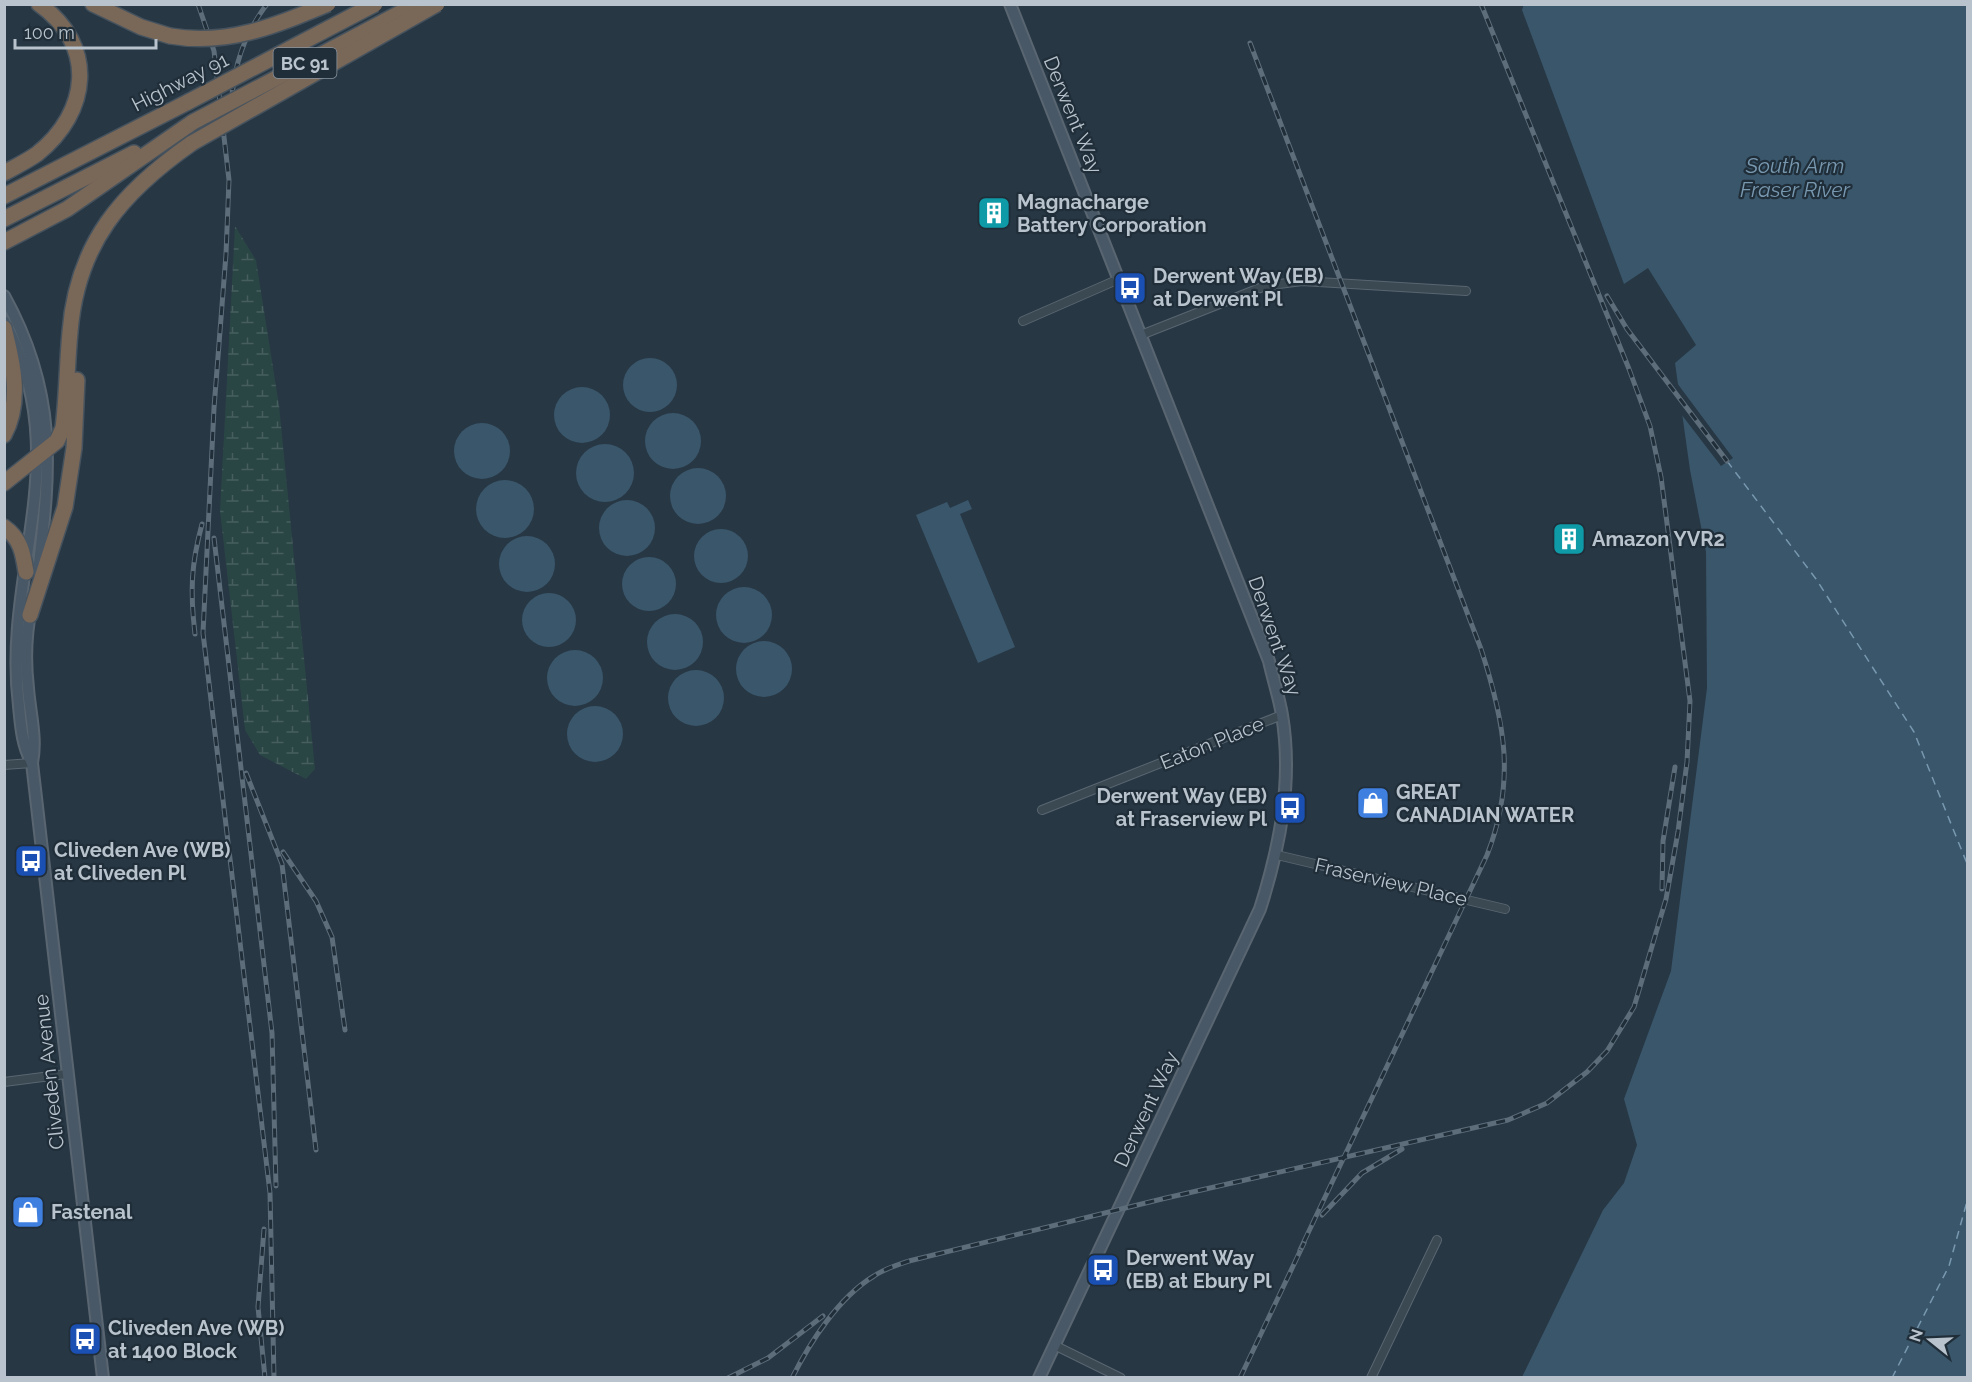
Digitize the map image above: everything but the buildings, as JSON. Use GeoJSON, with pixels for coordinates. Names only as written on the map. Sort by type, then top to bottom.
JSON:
{"type":"FeatureCollection","features":[{"type":"Feature","properties":{"kind":"highway"},"geometry":{"type":"LineString","coordinates":[[4,173],[37,154],[57,134],[74,110],[80,85],[80,62],[68,34],[51,13],[39,4]]}},
{"type":"Feature","properties":{"kind":"highway"},"geometry":{"type":"LineString","coordinates":[[93,4],[141,27],[170,36],[208,40],[255,33],[328,4]]}},
{"type":"Feature","properties":{"kind":"highway","name":"Highway 91"},"geometry":{"type":"LineString","coordinates":[[4,196],[375,4]]}},
{"type":"Feature","properties":{"kind":"highway","name":"BC 91"},"geometry":{"type":"LineString","coordinates":[[4,219],[417,4]]}},
{"type":"Feature","properties":{"kind":"highway"},"geometry":{"type":"LineString","coordinates":[[4,483],[57,441],[63,428],[70,330],[76,289],[97,236],[118,205],[149,174],[192,143],[437,4]]}},
{"type":"Feature","properties":{"kind":"highway"},"geometry":{"type":"LineString","coordinates":[[4,242],[67,209],[193,122]]}},
{"type":"Feature","properties":{"kind":"highway"},"geometry":{"type":"LineString","coordinates":[[30,615],[65,507],[74,448],[79,332],[88,258]]}},
{"type":"Feature","properties":{"kind":"highway"},"geometry":{"type":"LineString","coordinates":[[4,328],[14,379],[14,407],[4,435]]}},
{"type":"Feature","properties":{"kind":"highway"},"geometry":{"type":"LineString","coordinates":[[4,527],[13,534],[22,547],[26,572]]}},
{"type":"Feature","properties":{"kind":"street","name":"Derwent Way"},"geometry":{"type":"LineString","coordinates":[[1010,4],[1269,661],[1282,715],[1287,779],[1277,855],[1260,909],[1039,1377]]}},
{"type":"Feature","properties":{"kind":"street"},"geometry":{"type":"LineString","coordinates":[[1023,321],[1119,279]]}},
{"type":"Feature","properties":{"kind":"street"},"geometry":{"type":"LineString","coordinates":[[1141,334],[1265,286],[1302,281],[1466,291]]}},
{"type":"Feature","properties":{"kind":"street","name":"Cliveden Avenue"},"geometry":{"type":"LineString","coordinates":[[4,296],[24,335],[39,381],[47,418],[16,654],[16,686],[24,748],[32,763]]}},
{"type":"Feature","properties":{"kind":"street","name":"Cliveden Avenue"},"geometry":{"type":"LineString","coordinates":[[4,321],[15,340],[31,394],[43,452],[45,514],[30,615],[27,686],[35,747],[32,763],[66,1074],[103,1377]]}},
{"type":"Feature","properties":{"kind":"street","name":"Eaton Place"},"geometry":{"type":"LineString","coordinates":[[1042,810],[1282,715]]}},
{"type":"Feature","properties":{"kind":"street"},"geometry":{"type":"LineString","coordinates":[[4,765],[32,763]]}},
{"type":"Feature","properties":{"kind":"street","name":"Fraserview Place"},"geometry":{"type":"LineString","coordinates":[[1277,855],[1505,909]]}},
{"type":"Feature","properties":{"kind":"street"},"geometry":{"type":"LineString","coordinates":[[4,1082],[66,1074]]}},
{"type":"Feature","properties":{"kind":"street"},"geometry":{"type":"LineString","coordinates":[[1371,1377],[1437,1240]]}},
{"type":"Feature","properties":{"kind":"street"},"geometry":{"type":"LineString","coordinates":[[1054,1345],[1121,1377]]}},
{"type":"Feature","properties":{"kind":"green space"},"geometry":{"type":"Polygon","coordinates":[[[235,226],[256,260],[279,405],[315,769],[306,779],[260,755],[245,730],[220,511],[235,226]]]}},
{"type":"Feature","properties":{"kind":"water","name":"South Arm Fraser River"},"geometry":{"type":"Polygon","coordinates":[[[1524,4],[1967,5],[1967,1377],[1522,1377],[1603,1210],[1624,1183],[1637,1145],[1624,1099],[1671,971],[1707,688],[1706,552],[1690,470],[1675,363],[1696,345],[1648,268],[1624,284],[1522,10],[1524,4]]]}},
{"type":"Feature","properties":{"kind":"water"},"geometry":{"type":"Polygon","coordinates":[[[645,358],[655,358],[669,366],[675,375],[677,385],[675,395],[669,404],[655,412],[645,412],[628,400],[623,390],[623,380],[635,363],[645,358]]]}},
{"type":"Feature","properties":{"kind":"water"},"geometry":{"type":"Polygon","coordinates":[[[576,387],[588,387],[598,391],[606,399],[610,415],[606,431],[598,439],[588,443],[576,443],[566,439],[558,431],[554,421],[554,409],[558,399],[566,391],[576,387]]]}},
{"type":"Feature","properties":{"kind":"water"},"geometry":{"type":"Polygon","coordinates":[[[673,413],[684,415],[693,421],[699,430],[701,441],[699,452],[693,461],[684,467],[673,469],[662,467],[653,461],[647,452],[645,441],[647,430],[653,421],[662,415],[673,413]]]}},
{"type":"Feature","properties":{"kind":"water"},"geometry":{"type":"Polygon","coordinates":[[[476,423],[488,423],[498,427],[506,435],[510,451],[506,467],[498,475],[488,479],[476,479],[466,475],[458,467],[454,457],[454,445],[458,435],[466,427],[476,423]]]}},
{"type":"Feature","properties":{"kind":"water"},"geometry":{"type":"Polygon","coordinates":[[[605,444],[621,449],[629,457],[634,473],[629,489],[621,497],[605,502],[589,497],[581,489],[576,473],[581,457],[589,449],[605,444]]]}},
{"type":"Feature","properties":{"kind":"water"},"geometry":{"type":"Polygon","coordinates":[[[693,468],[703,468],[718,476],[724,485],[726,496],[724,507],[718,516],[703,524],[693,524],[682,519],[675,512],[670,501],[670,491],[675,480],[682,473],[693,468]]]}},
{"type":"Feature","properties":{"kind":"water"},"geometry":{"type":"Polygon","coordinates":[[[505,480],[521,485],[529,493],[534,509],[529,525],[521,533],[505,538],[489,533],[481,525],[476,509],[481,493],[489,485],[505,480]]]}},
{"type":"Feature","properties":{"kind":"water"},"geometry":{"type":"Polygon","coordinates":[[[621,500],[633,500],[643,504],[651,512],[655,528],[651,544],[643,552],[633,556],[621,556],[611,552],[603,544],[599,534],[599,522],[603,512],[611,504],[621,500]]]}},
{"type":"Feature","properties":{"kind":"water"},"geometry":{"type":"Polygon","coordinates":[[[968,500],[972,509],[960,514],[1015,647],[978,663],[916,515],[947,502],[950,508],[968,500]]]}},
{"type":"Feature","properties":{"kind":"water"},"geometry":{"type":"Polygon","coordinates":[[[716,529],[726,529],[736,533],[744,541],[748,556],[744,571],[736,579],[726,583],[716,583],[706,579],[698,571],[694,561],[694,551],[698,541],[706,533],[716,529]]]}},
{"type":"Feature","properties":{"kind":"water"},"geometry":{"type":"Polygon","coordinates":[[[521,536],[533,536],[543,540],[551,548],[555,564],[551,580],[543,588],[533,592],[521,592],[511,588],[503,580],[499,570],[499,558],[503,548],[511,540],[521,536]]]}},
{"type":"Feature","properties":{"kind":"water"},"geometry":{"type":"Polygon","coordinates":[[[644,557],[654,557],[664,561],[672,569],[676,584],[672,599],[664,607],[654,611],[644,611],[634,607],[626,599],[622,589],[622,579],[626,569],[634,561],[644,557]]]}},
{"type":"Feature","properties":{"kind":"water"},"geometry":{"type":"Polygon","coordinates":[[[739,587],[749,587],[764,595],[770,604],[772,615],[770,626],[764,635],[749,643],[739,643],[728,638],[721,631],[716,620],[716,610],[721,599],[728,592],[739,587]]]}},
{"type":"Feature","properties":{"kind":"water"},"geometry":{"type":"Polygon","coordinates":[[[544,593],[554,593],[564,597],[572,605],[576,620],[572,635],[564,643],[554,647],[544,647],[534,643],[526,635],[522,625],[522,615],[526,605],[534,597],[544,593]]]}},
{"type":"Feature","properties":{"kind":"water"},"geometry":{"type":"Polygon","coordinates":[[[675,614],[686,616],[695,622],[701,631],[703,642],[701,653],[695,662],[686,668],[675,670],[664,668],[655,662],[649,653],[647,642],[649,631],[655,622],[664,616],[675,614]]]}},
{"type":"Feature","properties":{"kind":"water"},"geometry":{"type":"Polygon","coordinates":[[[764,641],[775,643],[784,649],[790,658],[792,669],[790,680],[784,689],[775,695],[764,697],[753,695],[744,689],[738,680],[736,669],[738,658],[744,649],[753,643],[764,641]]]}},
{"type":"Feature","properties":{"kind":"water"},"geometry":{"type":"Polygon","coordinates":[[[575,650],[586,652],[595,658],[601,667],[603,678],[601,689],[595,698],[586,704],[575,706],[564,704],[555,698],[549,689],[547,678],[549,667],[555,658],[564,652],[575,650]]]}},
{"type":"Feature","properties":{"kind":"water"},"geometry":{"type":"Polygon","coordinates":[[[690,670],[702,670],[712,674],[720,682],[724,698],[720,714],[712,722],[702,726],[690,726],[680,722],[672,714],[668,704],[668,692],[672,682],[680,674],[690,670]]]}},
{"type":"Feature","properties":{"kind":"water"},"geometry":{"type":"Polygon","coordinates":[[[589,706],[601,706],[611,710],[619,718],[623,734],[619,750],[611,758],[601,762],[589,762],[579,758],[571,750],[567,740],[567,728],[571,718],[579,710],[589,706]]]}},
{"type":"Feature","properties":{"kind":"pier"},"geometry":{"type":"Polygon","coordinates":[[[1674,379],[1733,458],[1721,466],[1678,410],[1674,379]]]}},
{"type":"Feature","properties":{"kind":"ferry route"},"geometry":{"type":"LineString","coordinates":[[1727,461],[1816,579],[1914,732],[1968,866]]}},
{"type":"Feature","properties":{"kind":"ferry route"},"geometry":{"type":"LineString","coordinates":[[1892,1378],[1949,1266],[1968,1198]]}},
{"type":"Feature","properties":{"kind":"railway"},"geometry":{"type":"LineString","coordinates":[[198,4],[214,51],[229,180],[226,254],[214,408],[203,633],[270,1193],[274,1378]]}},
{"type":"Feature","properties":{"kind":"railway"},"geometry":{"type":"LineString","coordinates":[[230,126],[232,93],[238,62],[249,33],[267,4]]}},
{"type":"Feature","properties":{"kind":"railway"},"geometry":{"type":"LineString","coordinates":[[792,1378],[807,1350],[837,1308],[861,1285],[886,1269],[909,1261],[1166,1198],[1508,1120],[1547,1103],[1587,1072],[1607,1051],[1634,1007],[1666,899],[1687,762],[1690,701],[1661,477],[1650,426],[1629,369],[1481,4]]}},
{"type":"Feature","properties":{"kind":"railway"},"geometry":{"type":"LineString","coordinates":[[1250,43],[1481,649],[1496,702],[1504,752],[1502,802],[1487,855],[1300,1250]]}},
{"type":"Feature","properties":{"kind":"railway"},"geometry":{"type":"LineString","coordinates":[[1607,296],[1627,329],[1727,461]]}},
{"type":"Feature","properties":{"kind":"railway"},"geometry":{"type":"LineString","coordinates":[[195,634],[192,578],[202,524]]}},
{"type":"Feature","properties":{"kind":"railway"},"geometry":{"type":"LineString","coordinates":[[214,538],[272,1033],[276,1186]]}},
{"type":"Feature","properties":{"kind":"railway"},"geometry":{"type":"LineString","coordinates":[[1662,889],[1663,841],[1675,767]]}},
{"type":"Feature","properties":{"kind":"railway"},"geometry":{"type":"LineString","coordinates":[[246,773],[282,864],[316,1150]]}},
{"type":"Feature","properties":{"kind":"railway"},"geometry":{"type":"LineString","coordinates":[[283,852],[316,901],[332,937],[345,1030]]}},
{"type":"Feature","properties":{"kind":"railway"},"geometry":{"type":"LineString","coordinates":[[1322,1215],[1362,1173],[1402,1149]]}},
{"type":"Feature","properties":{"kind":"railway"},"geometry":{"type":"LineString","coordinates":[[264,1229],[258,1307],[265,1378]]}},
{"type":"Feature","properties":{"kind":"railway"},"geometry":{"type":"LineString","coordinates":[[1240,1378],[1304,1243]]}},
{"type":"Feature","properties":{"kind":"railway"},"geometry":{"type":"LineString","coordinates":[[728,1378],[768,1358],[823,1316]]}},
{"type":"Feature","properties":{"kind":"place","name":"Magnacharge Battery Corporation"},"geometry":{"type":"Point","coordinates":[994,213]}},
{"type":"Feature","properties":{"kind":"place","name":"Derwent Way (EB) at Derwent Pl"},"geometry":{"type":"Point","coordinates":[1130,288]}},
{"type":"Feature","properties":{"kind":"place","name":"Amazon YVR2"},"geometry":{"type":"Point","coordinates":[1569,539]}},
{"type":"Feature","properties":{"kind":"place","name":"GREAT CANADIAN WATER"},"geometry":{"type":"Point","coordinates":[1373,803]}},
{"type":"Feature","properties":{"kind":"place","name":"Derwent Way (EB) at Fraserview Pl"},"geometry":{"type":"Point","coordinates":[1290,808]}},
{"type":"Feature","properties":{"kind":"place","name":"Cliveden Ave (WB) at Cliveden Pl"},"geometry":{"type":"Point","coordinates":[31,861]}},
{"type":"Feature","properties":{"kind":"place","name":"Fastenal"},"geometry":{"type":"Point","coordinates":[28,1212]}},
{"type":"Feature","properties":{"kind":"place","name":"Derwent Way (EB) at Ebury Pl"},"geometry":{"type":"Point","coordinates":[1103,1270]}},
{"type":"Feature","properties":{"kind":"place","name":"Cliveden Ave (WB) at 1400 Block"},"geometry":{"type":"Point","coordinates":[85,1339]}}]}
